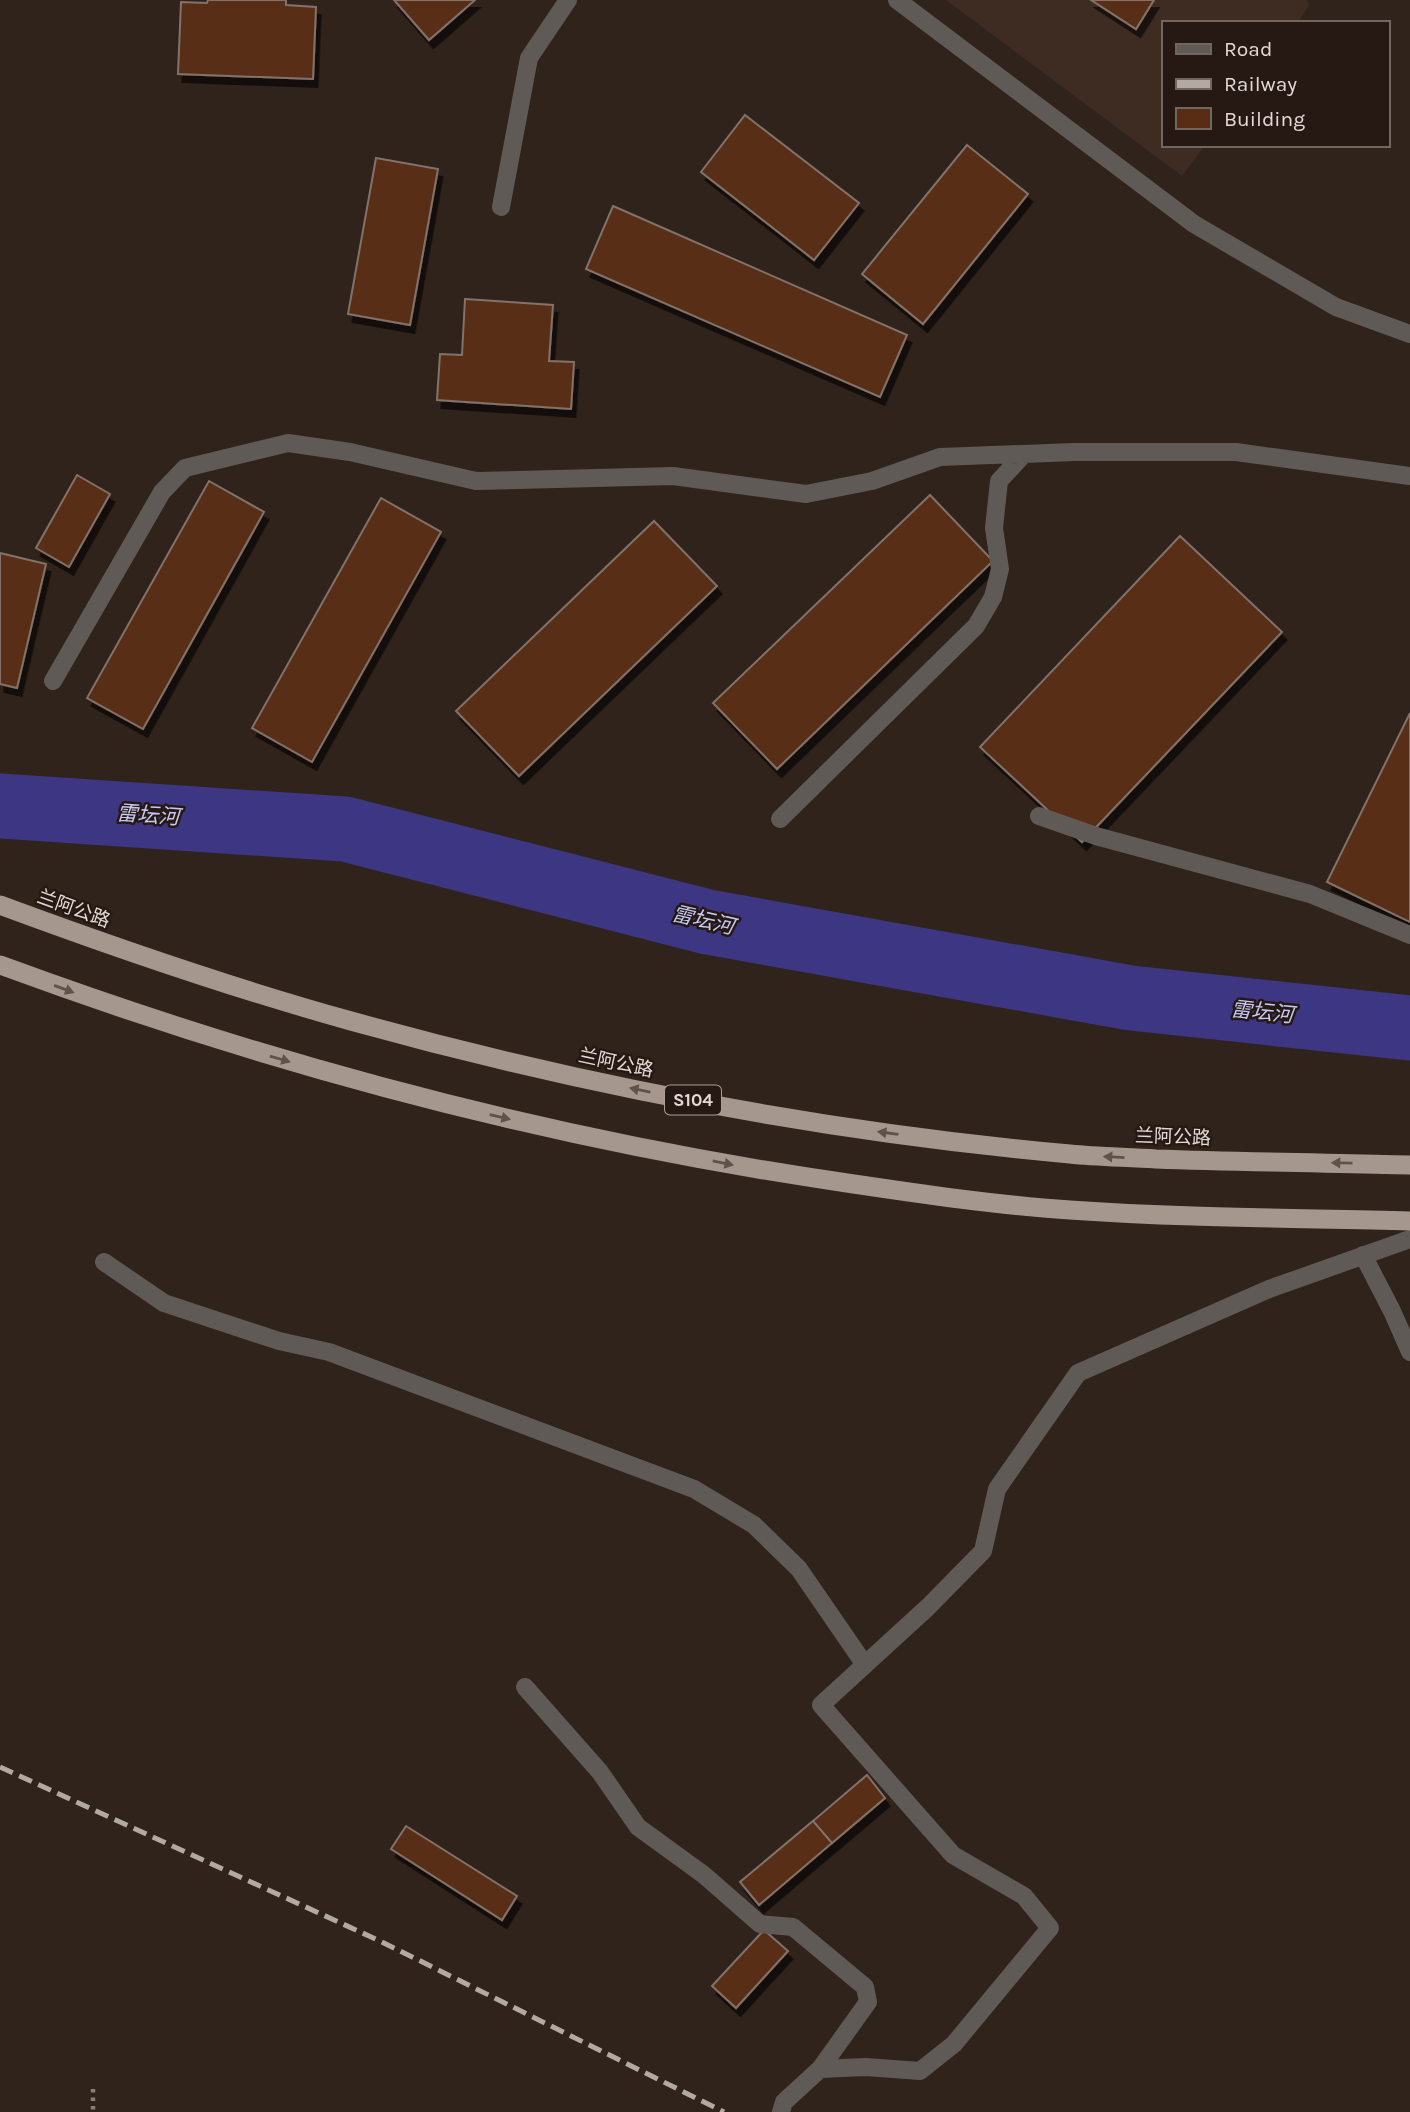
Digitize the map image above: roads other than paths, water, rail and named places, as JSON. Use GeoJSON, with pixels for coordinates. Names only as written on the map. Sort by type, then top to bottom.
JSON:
{"type":"FeatureCollection","features":[{"type":"Feature","properties":{"kind":"highway","name":"兰阿公路"},"geometry":{"type":"LineString","coordinates":[[0,905],[204,977],[350,1021],[493,1058],[623,1087],[781,1117],[1072,1155],[1410,1165]]}},
{"type":"Feature","properties":{"kind":"highway"},"geometry":{"type":"LineString","coordinates":[[0,965],[89,998],[335,1075],[625,1145],[772,1172],[919,1194],[1068,1210],[1410,1221]]}},
{"type":"Feature","properties":{"kind":"street"},"geometry":{"type":"LineString","coordinates":[[501,206],[529,58],[568,0]]}},
{"type":"Feature","properties":{"kind":"street"},"geometry":{"type":"LineString","coordinates":[[897,0],[1194,225],[1336,307],[1410,334]]}},
{"type":"Feature","properties":{"kind":"street"},"geometry":{"type":"LineString","coordinates":[[53,681],[162,492],[185,468],[288,443],[350,452],[476,481],[673,476],[806,494],[872,481],[940,457],[1075,452],[1236,452],[1410,476]]}},
{"type":"Feature","properties":{"kind":"street"},"geometry":{"type":"LineString","coordinates":[[780,819],[976,626],[993,597],[1000,569],[993,528],[999,481],[1024,454]]}},
{"type":"Feature","properties":{"kind":"street"},"geometry":{"type":"LineString","coordinates":[[1039,816],[1096,836],[1310,894],[1410,935]]}},
{"type":"Feature","properties":{"kind":"street"},"geometry":{"type":"LineString","coordinates":[[820,2069],[866,2067],[920,2071],[954,2044],[1050,1928],[1024,1896],[953,1855],[821,1705],[983,1551],[997,1489],[1078,1373],[1269,1289],[1410,1239]]}},
{"type":"Feature","properties":{"kind":"street"},"geometry":{"type":"LineString","coordinates":[[1363,1255],[1410,1352]]}},
{"type":"Feature","properties":{"kind":"street"},"geometry":{"type":"LineString","coordinates":[[104,1262],[164,1303],[279,1342],[329,1352],[694,1489],[754,1525],[799,1569],[865,1665]]}},
{"type":"Feature","properties":{"kind":"street"},"geometry":{"type":"LineString","coordinates":[[525,1687],[600,1772],[638,1827],[704,1875],[760,1924],[793,1927],[864,1987],[868,2003],[820,2069],[785,2102],[781,2112]]}},
{"type":"Feature","properties":{"kind":"waterway","name":"雷坛河"},"geometry":{"type":"LineString","coordinates":[[0,806],[345,829],[708,922],[1131,998],[1410,1028]]}},
{"type":"Feature","properties":{"kind":"railway"},"geometry":{"type":"LineString","coordinates":[[0,1767],[380,1941],[724,2112]]}}]}
